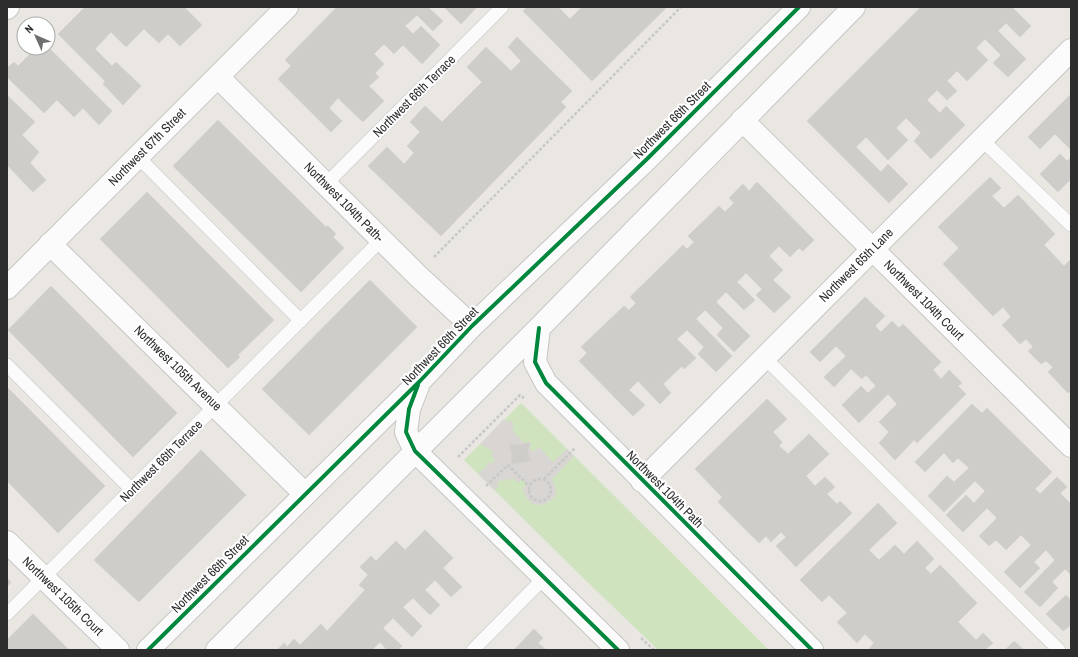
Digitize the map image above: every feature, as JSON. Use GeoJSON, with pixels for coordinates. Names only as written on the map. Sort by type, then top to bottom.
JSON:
{"type":"FeatureCollection","features":[{"type":"Feature","properties":{"kind":"street","name":"Northwest 67th Street"},"geometry":{"type":"LineString","coordinates":[[7,288],[287,7]]}},
{"type":"Feature","properties":{"kind":"street","name":"Northwest 66th Street"},"geometry":{"type":"LineString","coordinates":[[148,650],[420,381],[472,326],[647,159],[798,7]]}},
{"type":"Feature","properties":{"kind":"street"},"geometry":{"type":"LineString","coordinates":[[217,650],[539,328],[854,7]]}},
{"type":"Feature","properties":{"kind":"street","name":"Northwest 65th Lane"},"geometry":{"type":"LineString","coordinates":[[642,481],[1071,50]]}},
{"type":"Feature","properties":{"kind":"street","name":"Northwest 104th Path-"},"geometry":{"type":"LineString","coordinates":[[218,77],[381,240],[472,326]]}},
{"type":"Feature","properties":{"kind":"street","name":"Northwest 104th Court"},"geometry":{"type":"LineString","coordinates":[[742,120],[1071,446]]}},
{"type":"Feature","properties":{"kind":"street","name":"Northwest 105th Avenue"},"geometry":{"type":"LineString","coordinates":[[50,244],[217,406],[305,494]]}},
{"type":"Feature","properties":{"kind":"street","name":"Northwest 104th Path"},"geometry":{"type":"LineString","coordinates":[[539,328],[535,362],[546,383],[812,650]]}},
{"type":"Feature","properties":{"kind":"street"},"geometry":{"type":"LineString","coordinates":[[420,381],[409,410],[406,432],[415,452],[618,650]]}},
{"type":"Feature","properties":{"kind":"street","name":"Northwest 105th Court"},"geometry":{"type":"LineString","coordinates":[[7,542],[118,650]]}},
{"type":"Feature","properties":{"kind":"lane","name":"Northwest 66th Terrace"},"geometry":{"type":"LineString","coordinates":[[326,184],[502,7]]}},
{"type":"Feature","properties":{"kind":"lane"},"geometry":{"type":"LineString","coordinates":[[981,140],[1071,225]]}},
{"type":"Feature","properties":{"kind":"lane"},"geometry":{"type":"LineString","coordinates":[[138,157],[301,321]]}},
{"type":"Feature","properties":{"kind":"lane","name":"Northwest 66th Terrace"},"geometry":{"type":"LineString","coordinates":[[7,614],[217,406],[381,240]]}},
{"type":"Feature","properties":{"kind":"lane"},"geometry":{"type":"LineString","coordinates":[[765,358],[1059,650]]}},
{"type":"Feature","properties":{"kind":"lane"},"geometry":{"type":"LineString","coordinates":[[7,365],[132,490]]}},
{"type":"Feature","properties":{"kind":"lane"},"geometry":{"type":"LineString","coordinates":[[474,650],[544,578]]}},
{"type":"Feature","properties":{"kind":"path"},"geometry":{"type":"LineString","coordinates":[[417,275],[681,7]]}},
{"type":"Feature","properties":{"kind":"path"},"geometry":{"type":"LineString","coordinates":[[461,464],[456,459],[520,395],[525,400]]}},
{"type":"Feature","properties":{"kind":"path"},"geometry":{"type":"LineString","coordinates":[[544,479],[593,430]]}},
{"type":"Feature","properties":{"kind":"path"},"geometry":{"type":"LineString","coordinates":[[568,444],[574,449]]}},
{"type":"Feature","properties":{"kind":"path"},"geometry":{"type":"LineString","coordinates":[[468,504],[508,465],[529,486],[529,493],[533,499],[544,500],[550,495],[551,488],[544,479],[537,478],[529,486]]}},
{"type":"Feature","properties":{"kind":"path"},"geometry":{"type":"LineString","coordinates":[[480,482],[485,487]]}},
{"type":"Feature","properties":{"kind":"green space"},"geometry":{"type":"Polygon","coordinates":[[[521,403],[769,650],[658,650],[464,460],[521,403]]]}},
{"type":"Feature","properties":{"kind":"shaded area"},"geometry":{"type":"Polygon","coordinates":[[[504,419],[507,422],[510,420],[514,424],[512,426],[514,429],[513,431],[533,452],[539,447],[553,462],[567,449],[574,456],[552,479],[556,489],[555,496],[543,505],[533,504],[527,498],[523,491],[526,483],[522,479],[518,483],[513,478],[509,481],[506,478],[497,484],[499,486],[494,490],[478,473],[487,467],[486,466],[489,462],[492,464],[495,460],[491,454],[493,451],[480,444],[504,419]]]}},
{"type":"Feature","properties":{"kind":"building"},"geometry":{"type":"Polygon","coordinates":[[[85,7],[184,7],[202,25],[180,46],[168,34],[159,43],[144,29],[126,47],[111,32],[95,49],[112,66],[116,62],[141,86],[123,105],[103,84],[105,81],[58,34],[85,7]]]}},
{"type":"Feature","properties":{"kind":"building"},"geometry":{"type":"Polygon","coordinates":[[[337,7],[428,7],[443,21],[433,31],[417,15],[405,26],[413,34],[421,26],[440,45],[422,64],[403,45],[394,54],[384,44],[374,54],[384,64],[375,73],[379,77],[369,86],[384,101],[363,122],[338,98],[329,108],[342,121],[331,132],[278,79],[291,66],[285,60],[337,7]]]}},
{"type":"Feature","properties":{"kind":"building"},"geometry":{"type":"Polygon","coordinates":[[[444,7],[477,7],[461,24],[444,7]]]}},
{"type":"Feature","properties":{"kind":"building"},"geometry":{"type":"Polygon","coordinates":[[[527,7],[558,7],[570,19],[582,7],[667,7],[592,81],[523,11],[527,7]]]}},
{"type":"Feature","properties":{"kind":"building"},"geometry":{"type":"Polygon","coordinates":[[[921,7],[1012,7],[1031,26],[1020,37],[1006,23],[998,31],[1026,59],[1008,77],[993,63],[1001,55],[985,39],[976,48],[988,60],[967,81],[957,71],[947,81],[957,91],[947,100],[937,90],[927,100],[940,113],[946,106],[965,125],[931,159],[914,141],[921,133],[906,118],[896,128],[908,140],[888,160],[866,137],[856,147],[881,172],[888,164],[908,184],[889,203],[807,121],[921,7]]]}},
{"type":"Feature","properties":{"kind":"building"},"geometry":{"type":"Polygon","coordinates":[[[517,37],[572,91],[561,102],[566,107],[441,236],[368,166],[387,147],[404,164],[414,153],[407,146],[420,132],[410,122],[425,106],[442,122],[482,82],[467,67],[486,47],[511,71],[521,61],[508,47],[517,37]]]}},
{"type":"Feature","properties":{"kind":"building"},"geometry":{"type":"Polygon","coordinates":[[[56,55],[112,111],[99,125],[83,108],[74,117],[57,100],[44,113],[7,77],[7,68],[14,62],[18,66],[28,56],[56,55]]]}},
{"type":"Feature","properties":{"kind":"building"},"geometry":{"type":"Polygon","coordinates":[[[1071,94],[1071,150],[1055,134],[1040,149],[1028,137],[1071,94]]]}},
{"type":"Feature","properties":{"kind":"building"},"geometry":{"type":"Polygon","coordinates":[[[7,95],[35,122],[22,135],[39,152],[30,163],[46,180],[33,192],[7,165],[7,95]]]}},
{"type":"Feature","properties":{"kind":"building"},"geometry":{"type":"Polygon","coordinates":[[[218,120],[326,227],[328,226],[336,234],[333,237],[344,248],[301,292],[173,166],[218,120]]]}},
{"type":"Feature","properties":{"kind":"building"},"geometry":{"type":"Polygon","coordinates":[[[1060,154],[1067,161],[1071,158],[1071,179],[1058,192],[1040,174],[1060,154]]]}},
{"type":"Feature","properties":{"kind":"building"},"geometry":{"type":"Polygon","coordinates":[[[990,177],[1001,188],[992,196],[1004,208],[1018,195],[1055,234],[1044,245],[1064,266],[1071,259],[1071,391],[1068,393],[1048,372],[1053,367],[1046,361],[1041,364],[1028,351],[1033,347],[1026,339],[1020,344],[1002,325],[1011,317],[1003,307],[993,316],[943,264],[959,248],[938,227],[990,177]]]}},
{"type":"Feature","properties":{"kind":"building"},"geometry":{"type":"Polygon","coordinates":[[[757,182],[814,240],[803,251],[799,248],[790,257],[779,246],[769,256],[783,270],[773,280],[791,297],[774,313],[756,295],[762,289],[746,273],[737,282],[755,300],[744,310],[726,292],[716,302],[750,336],[734,352],[717,335],[723,328],[705,310],[696,319],[732,356],[716,372],[698,354],[704,347],[687,330],[677,339],[696,358],[684,369],[682,366],[663,384],[671,393],[660,404],[638,381],[629,390],[645,405],[633,416],[579,361],[587,353],[581,347],[624,306],[629,310],[636,303],[630,297],[683,245],[687,249],[694,242],[688,236],[719,206],[725,212],[734,203],[729,198],[743,184],[749,191],[757,182]]]}},
{"type":"Feature","properties":{"kind":"building"},"geometry":{"type":"Polygon","coordinates":[[[147,192],[274,320],[238,355],[240,357],[228,368],[100,239],[147,192]]]}},
{"type":"Feature","properties":{"kind":"building"},"geometry":{"type":"Polygon","coordinates":[[[370,280],[417,327],[309,435],[262,389],[370,280]]]}},
{"type":"Feature","properties":{"kind":"building"},"geometry":{"type":"Polygon","coordinates":[[[51,286],[177,413],[133,457],[8,330],[51,286]]]}},
{"type":"Feature","properties":{"kind":"building"},"geometry":{"type":"Polygon","coordinates":[[[865,297],[885,316],[875,326],[881,332],[892,321],[899,328],[903,324],[941,362],[933,370],[941,379],[949,370],[962,383],[958,386],[966,394],[917,443],[914,440],[895,460],[879,443],[889,432],[879,422],[897,404],[888,394],[859,423],[842,405],[861,386],[868,393],[876,386],[866,375],[862,379],[851,369],[834,387],[824,377],[846,356],[836,346],[820,362],[810,352],[865,297]]]}},
{"type":"Feature","properties":{"kind":"building"},"geometry":{"type":"Polygon","coordinates":[[[7,387],[105,486],[58,533],[7,481],[7,387]]]}},
{"type":"Feature","properties":{"kind":"building"},"geometry":{"type":"Polygon","coordinates":[[[767,399],[787,419],[773,432],[782,442],[779,446],[788,454],[809,434],[829,454],[806,476],[815,486],[825,477],[835,487],[827,494],[837,504],[840,501],[852,513],[796,567],[776,546],[786,537],[781,532],[771,542],[766,536],[759,543],[718,502],[722,497],[695,469],[767,399]]]}},
{"type":"Feature","properties":{"kind":"building"},"geometry":{"type":"Polygon","coordinates":[[[972,404],[982,413],[987,408],[1052,472],[1035,489],[1040,494],[1057,477],[1067,487],[1060,493],[1071,504],[1071,575],[1065,569],[1052,582],[1058,588],[1040,607],[1024,592],[1055,560],[1046,550],[1034,562],[1040,568],[1020,588],[1004,572],[1031,545],[1021,535],[1006,550],[996,540],[989,546],[979,536],[997,518],[987,508],[963,532],[946,515],[966,495],[974,503],[985,491],[975,481],[944,512],[928,496],[947,476],[954,482],[969,468],[958,458],[953,463],[944,453],[925,472],[915,462],[972,404]]]}},
{"type":"Feature","properties":{"kind":"building"},"geometry":{"type":"Polygon","coordinates":[[[530,442],[528,453],[531,461],[511,464],[512,454],[509,444],[520,445],[530,442]]]}},
{"type":"Feature","properties":{"kind":"building"},"geometry":{"type":"Polygon","coordinates":[[[201,450],[246,495],[139,602],[94,560],[201,450]]]}},
{"type":"Feature","properties":{"kind":"building"},"geometry":{"type":"Polygon","coordinates":[[[878,503],[897,523],[869,550],[879,560],[895,545],[904,554],[917,541],[934,559],[925,568],[931,574],[940,565],[977,603],[958,622],[976,640],[983,633],[993,643],[985,650],[868,650],[874,643],[865,634],[857,643],[837,622],[847,613],[829,595],[822,602],[800,580],[878,503]]]}},
{"type":"Feature","properties":{"kind":"building"},"geometry":{"type":"Polygon","coordinates":[[[425,530],[453,558],[443,568],[462,587],[451,597],[435,580],[425,590],[440,605],[430,615],[413,598],[403,607],[422,626],[412,637],[393,618],[383,628],[402,646],[398,650],[387,650],[380,642],[372,650],[277,650],[284,643],[287,647],[294,639],[300,645],[321,624],[327,631],[365,590],[359,585],[368,575],[360,567],[371,556],[376,561],[396,541],[405,550],[425,530]]]}},
{"type":"Feature","properties":{"kind":"building"},"geometry":{"type":"Polygon","coordinates":[[[7,578],[11,582],[7,587],[7,578]]]}},
{"type":"Feature","properties":{"kind":"building"},"geometry":{"type":"Polygon","coordinates":[[[1066,595],[1071,600],[1071,625],[1063,631],[1046,614],[1066,595]]]}},
{"type":"Feature","properties":{"kind":"building"},"geometry":{"type":"Polygon","coordinates":[[[33,614],[69,650],[7,650],[7,640],[33,614]]]}},
{"type":"Feature","properties":{"kind":"building"},"geometry":{"type":"Polygon","coordinates":[[[534,629],[543,638],[538,643],[546,650],[514,650],[534,629]]]}},
{"type":"Feature","properties":{"kind":"building"},"geometry":{"type":"Polygon","coordinates":[[[1014,641],[1024,650],[1005,650],[1014,641]]]}},
{"type":"Feature","properties":{"kind":"cycle path"},"geometry":{"type":"LineString","coordinates":[[148,650],[420,381],[472,326],[647,159],[799,7]]}},
{"type":"Feature","properties":{"kind":"cycle path"},"geometry":{"type":"LineString","coordinates":[[539,328],[535,362],[546,383],[812,650]]}},
{"type":"Feature","properties":{"kind":"cycle path"},"geometry":{"type":"LineString","coordinates":[[418,385],[409,409],[406,432],[415,451],[618,650]]}}]}
